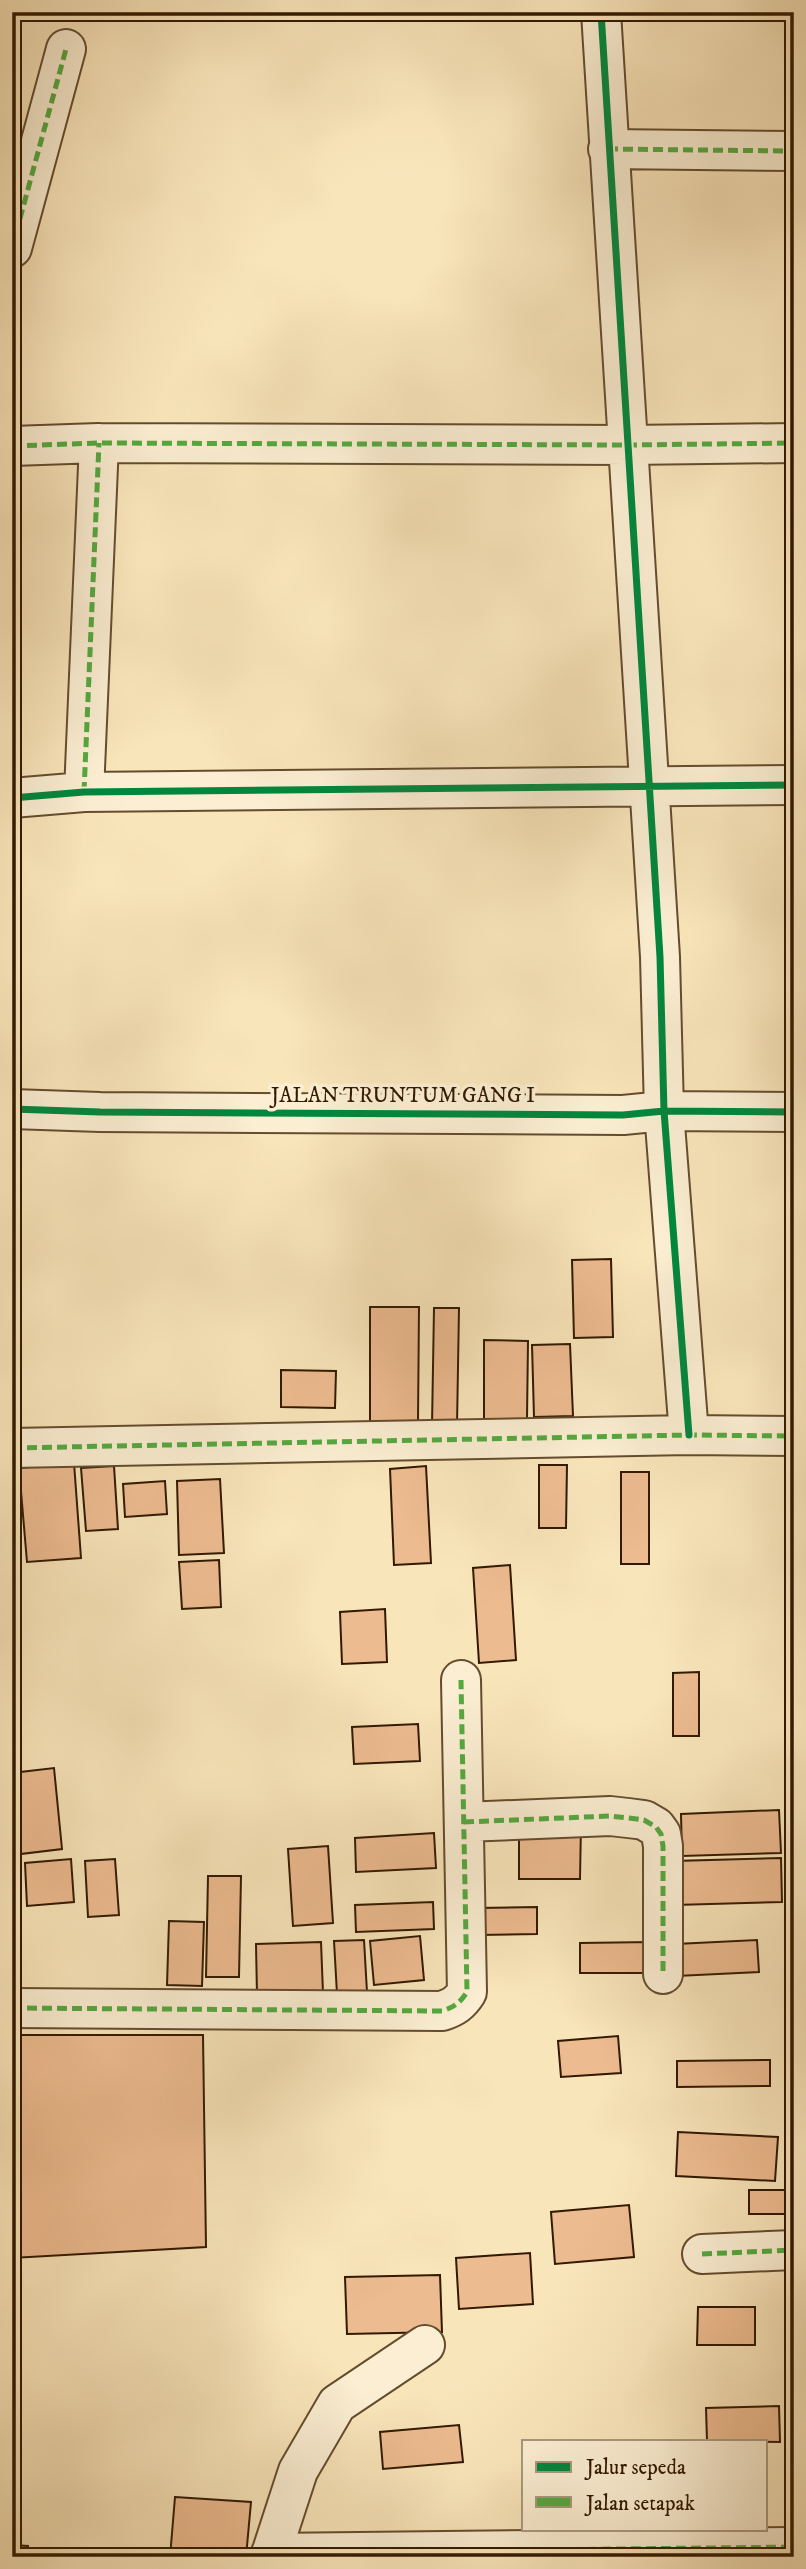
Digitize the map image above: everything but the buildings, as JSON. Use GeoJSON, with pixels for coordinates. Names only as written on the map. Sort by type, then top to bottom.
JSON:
{"type":"FeatureCollection","features":[{"type":"Feature","properties":{"kind":"street"},"geometry":{"type":"LineString","coordinates":[[601,12],[660,957],[664,1111],[689,1435]]}},
{"type":"Feature","properties":{"kind":"street"},"geometry":{"type":"LineString","coordinates":[[12,247],[66,49]]}},
{"type":"Feature","properties":{"kind":"street"},"geometry":{"type":"LineString","coordinates":[[608,149],[794,151]]}},
{"type":"Feature","properties":{"kind":"street"},"geometry":{"type":"LineString","coordinates":[[84,792],[99,443]]}},
{"type":"Feature","properties":{"kind":"street"},"geometry":{"type":"LineString","coordinates":[[12,446],[99,443],[794,443]]}},
{"type":"Feature","properties":{"kind":"street"},"geometry":{"type":"LineString","coordinates":[[12,798],[84,792],[794,785]]}},
{"type":"Feature","properties":{"kind":"street","name":"JALAN TRUNTUM GANG I"},"geometry":{"type":"LineString","coordinates":[[12,1109],[623,1115],[664,1111],[794,1112]]}},
{"type":"Feature","properties":{"kind":"street"},"geometry":{"type":"LineString","coordinates":[[12,1448],[689,1435],[794,1437]]}},
{"type":"Feature","properties":{"kind":"street"},"geometry":{"type":"LineString","coordinates":[[12,2008],[442,2011],[453,2007],[467,1992],[461,1680]]}},
{"type":"Feature","properties":{"kind":"street"},"geometry":{"type":"LineString","coordinates":[[464,1822],[610,1816],[645,1820],[656,1827],[661,1834],[663,1846],[663,1974]]}},
{"type":"Feature","properties":{"kind":"street"},"geometry":{"type":"LineString","coordinates":[[702,2254],[794,2250]]}},
{"type":"Feature","properties":{"kind":"street"},"geometry":{"type":"LineString","coordinates":[[425,2345],[337,2404],[298,2471],[270,2555],[794,2547]]}},
{"type":"Feature","properties":{"kind":"marked path"},"geometry":{"type":"LineString","coordinates":[[12,248],[66,49]]}},
{"type":"Feature","properties":{"kind":"marked path"},"geometry":{"type":"LineString","coordinates":[[608,149],[794,151]]}},
{"type":"Feature","properties":{"kind":"marked path"},"geometry":{"type":"LineString","coordinates":[[12,446],[99,443],[794,443]]}},
{"type":"Feature","properties":{"kind":"marked path"},"geometry":{"type":"LineString","coordinates":[[84,792],[99,443]]}},
{"type":"Feature","properties":{"kind":"marked path"},"geometry":{"type":"LineString","coordinates":[[12,1448],[689,1435],[794,1436]]}},
{"type":"Feature","properties":{"kind":"marked path"},"geometry":{"type":"LineString","coordinates":[[12,2008],[442,2011],[456,2004],[467,1992],[461,1680]]}},
{"type":"Feature","properties":{"kind":"marked path"},"geometry":{"type":"LineString","coordinates":[[464,1822],[610,1816],[644,1820],[656,1827],[661,1834],[663,1846],[663,1974]]}},
{"type":"Feature","properties":{"kind":"marked path"},"geometry":{"type":"LineString","coordinates":[[702,2254],[794,2250]]}},
{"type":"Feature","properties":{"kind":"marked path"},"geometry":{"type":"LineString","coordinates":[[271,2553],[794,2547]]}},
{"type":"Feature","properties":{"kind":"cycle path"},"geometry":{"type":"LineString","coordinates":[[601,12],[660,957],[664,1111],[689,1435]]}},
{"type":"Feature","properties":{"kind":"cycle path"},"geometry":{"type":"LineString","coordinates":[[12,798],[84,792],[794,785]]}},
{"type":"Feature","properties":{"kind":"cycle path"},"geometry":{"type":"LineString","coordinates":[[12,1109],[100,1112],[623,1115],[664,1111],[794,1112]]}}]}
